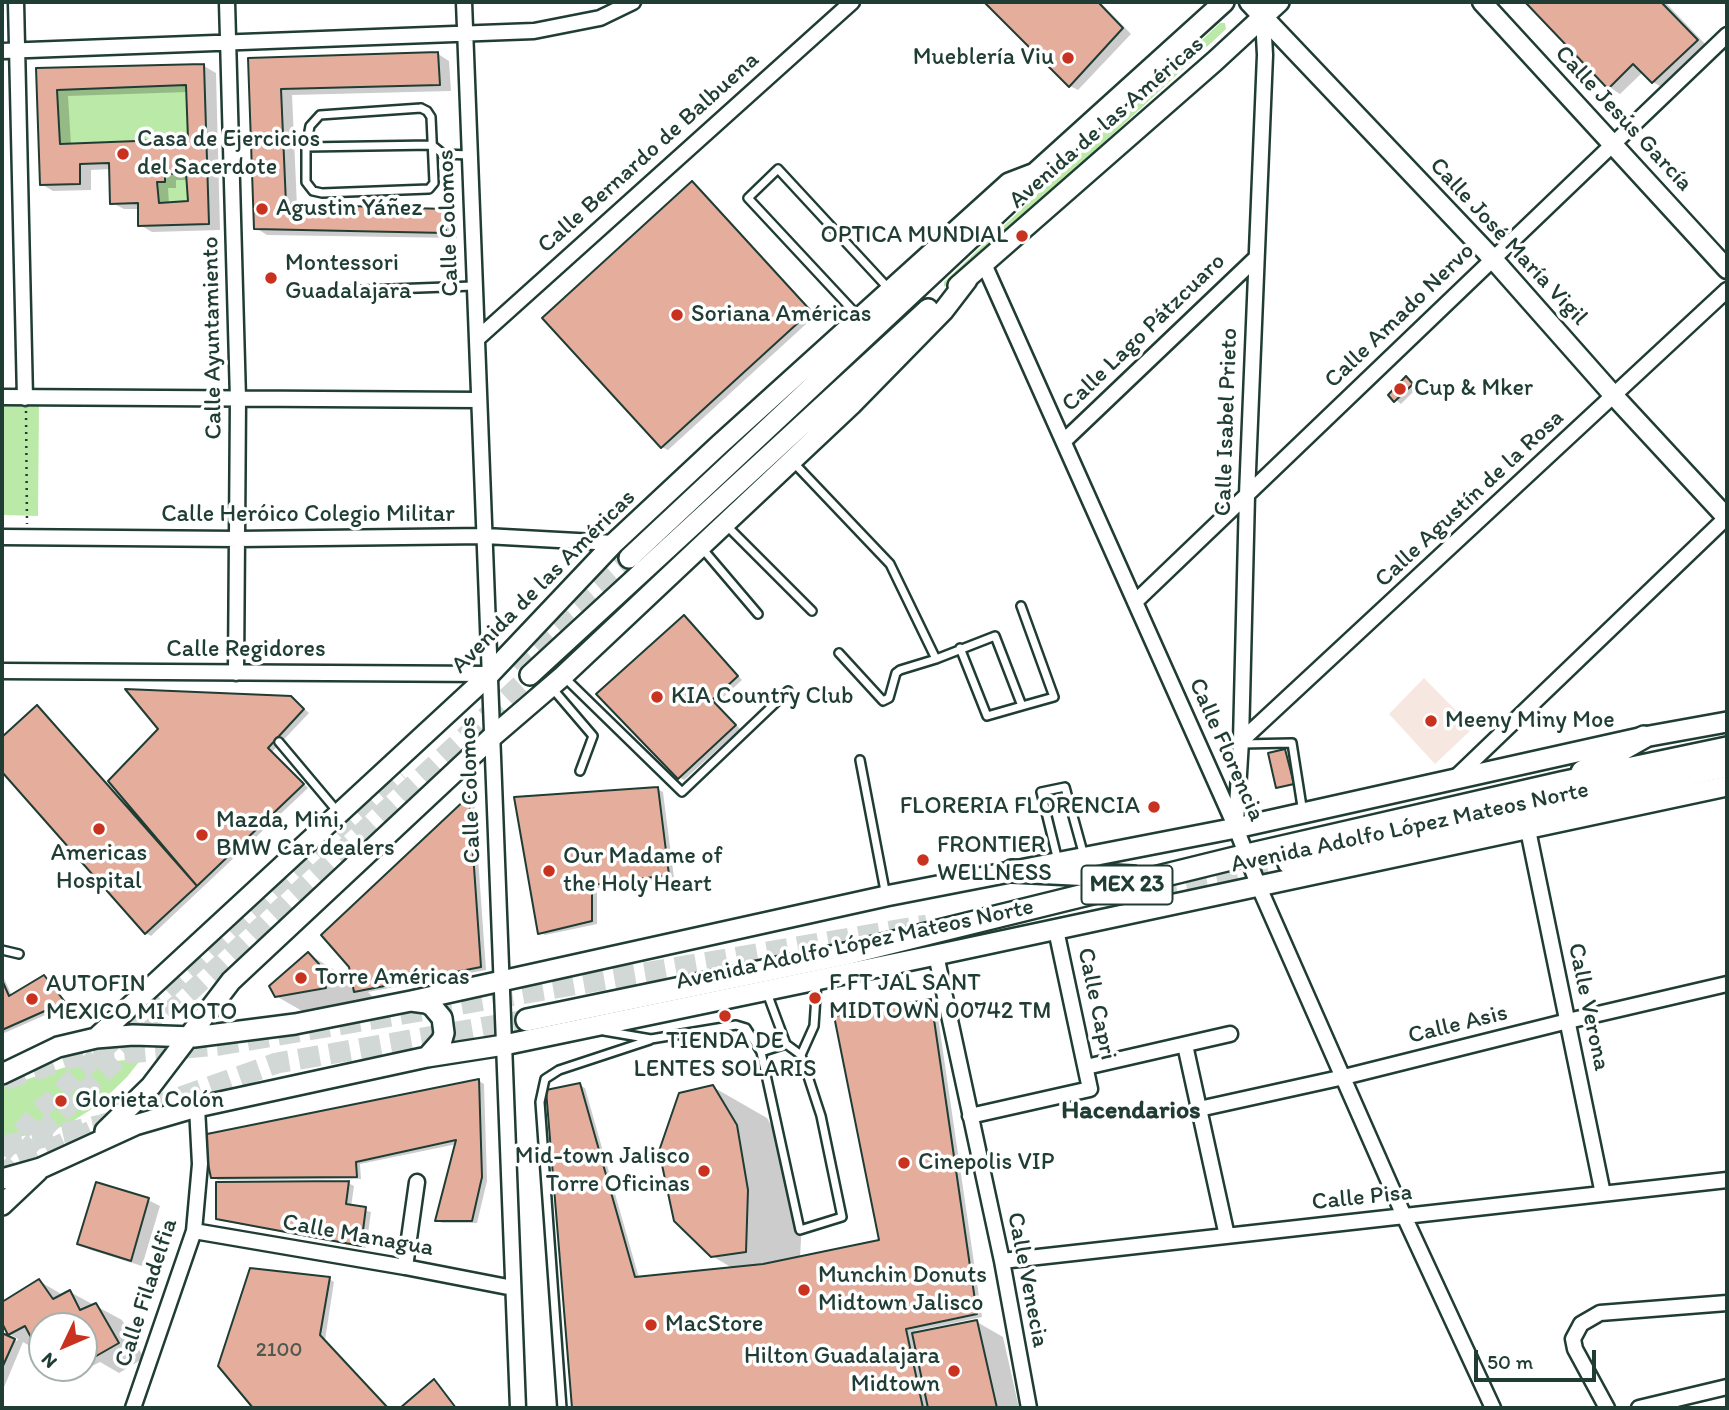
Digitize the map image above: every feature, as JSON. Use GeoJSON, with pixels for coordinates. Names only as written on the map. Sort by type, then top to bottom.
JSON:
{"type":"FeatureCollection","features":[{"type":"Feature","properties":{"kind":"main road","name":"Avenida de las Américas"},"geometry":{"type":"LineString","coordinates":[[629,558],[1018,194],[1035,173],[1224,2]]}},
{"type":"Feature","properties":{"kind":"main road","name":"Avenida de las Américas"},"geometry":{"type":"LineString","coordinates":[[530,675],[936,302],[967,280],[1279,2]]}},
{"type":"Feature","properties":{"kind":"main road","name":"Avenida de las Américas"},"geometry":{"type":"LineString","coordinates":[[96,1038],[490,674],[614,543],[1009,183],[1035,173]]}},
{"type":"Feature","properties":{"kind":"main road","name":"Avenida de las Américas"},"geometry":{"type":"LineString","coordinates":[[89,1146],[138,1101],[231,981],[850,405],[944,310],[967,280]]}},
{"type":"Feature","properties":{"kind":"main road","name":"Avenida Adolfo López Mateos Norte"},"geometry":{"type":"LineString","coordinates":[[2,1074],[58,1047],[96,1038],[133,1035],[187,1038],[295,1024],[886,896],[1236,828],[1644,737],[1727,722]]}},
{"type":"Feature","properties":{"kind":"main road"},"geometry":{"type":"LineString","coordinates":[[1561,783],[1644,737]]}},
{"type":"Feature","properties":{"kind":"main road"},"geometry":{"type":"LineString","coordinates":[[1704,753],[1727,740]]}},
{"type":"Feature","properties":{"kind":"main road","name":"Avenida Adolfo López Mateos Norte"},"geometry":{"type":"LineString","coordinates":[[527,1020],[845,954],[1247,855],[1727,748]]}},
{"type":"Feature","properties":{"kind":"main road","name":"Avenida Adolfo López Mateos Norte"},"geometry":{"type":"LineString","coordinates":[[1289,863],[1727,766]]}},
{"type":"Feature","properties":{"kind":"main road","name":"Avenida Adolfo López Mateos Norte"},"geometry":{"type":"LineString","coordinates":[[2,1179],[41,1168],[154,1118],[197,1107],[427,1057],[504,1045],[1056,930],[1727,786]]}},
{"type":"Feature","properties":{"kind":"main road"},"geometry":{"type":"LineString","coordinates":[[1012,871],[1156,878]]}},
{"type":"Feature","properties":{"kind":"main road"},"geometry":{"type":"LineString","coordinates":[[411,1001],[432,1006],[442,1018],[442,1040],[427,1057]]}},
{"type":"Feature","properties":{"kind":"main road"},"geometry":{"type":"LineString","coordinates":[[2,1205],[41,1168]]}},
{"type":"Feature","properties":{"kind":"street"},"geometry":{"type":"LineString","coordinates":[[16,2],[25,397]]}},
{"type":"Feature","properties":{"kind":"street","name":"Calle Ayuntamiento"},"geometry":{"type":"LineString","coordinates":[[227,2],[238,399],[236,673]]}},
{"type":"Feature","properties":{"kind":"street","name":"Calle Colomos"},"geometry":{"type":"LineString","coordinates":[[464,2],[518,1408]]}},
{"type":"Feature","properties":{"kind":"street"},"geometry":{"type":"LineString","coordinates":[[2,51],[534,31],[600,18],[630,2]]}},
{"type":"Feature","properties":{"kind":"street","name":"Calle Bernardo de Balbuena"},"geometry":{"type":"LineString","coordinates":[[477,339],[852,2]]}},
{"type":"Feature","properties":{"kind":"street","name":"Calle José María Vigil"},"geometry":{"type":"LineString","coordinates":[[1248,2],[1493,259],[1727,518]]}},
{"type":"Feature","properties":{"kind":"street","name":"Calle Jesús García"},"geometry":{"type":"LineString","coordinates":[[1482,2],[1727,269]]}},
{"type":"Feature","properties":{"kind":"street","name":"Calle Isabel Prieto"},"geometry":{"type":"LineString","coordinates":[[1236,828],[1265,55],[1263,17]]}},
{"type":"Feature","properties":{"kind":"street","name":"Calle Amado Nervo"},"geometry":{"type":"LineString","coordinates":[[1135,602],[1727,35]]}},
{"type":"Feature","properties":{"kind":"street","name":"Calle Lago Pátzcuaro"},"geometry":{"type":"LineString","coordinates":[[1064,441],[1256,258]]}},
{"type":"Feature","properties":{"kind":"street","name":"Calle Florencia"},"geometry":{"type":"LineString","coordinates":[[984,264],[1236,828],[1259,887],[1343,1077],[1493,1408]]}},
{"type":"Feature","properties":{"kind":"street","name":"Calle Agustín de la Rosa"},"geometry":{"type":"LineString","coordinates":[[1241,743],[1727,290]]}},
{"type":"Feature","properties":{"kind":"street"},"geometry":{"type":"LineString","coordinates":[[2,397],[479,400]]}},
{"type":"Feature","properties":{"kind":"street"},"geometry":{"type":"LineString","coordinates":[[1451,782],[1727,518]]}},
{"type":"Feature","properties":{"kind":"street","name":"Calle Heróico Colegio Militar"},"geometry":{"type":"LineString","coordinates":[[2,537],[238,539],[485,536],[614,543]]}},
{"type":"Feature","properties":{"kind":"street","name":"Calle Regidores"},"geometry":{"type":"LineString","coordinates":[[2,671],[490,674]]}},
{"type":"Feature","properties":{"kind":"street","name":"Calle Verona"},"geometry":{"type":"LineString","coordinates":[[1528,830],[1604,1194]]}},
{"type":"Feature","properties":{"kind":"street","name":"Calle Capri"},"geometry":{"type":"LineString","coordinates":[[971,1116],[1090,1088],[1056,930]]}},
{"type":"Feature","properties":{"kind":"street","name":"Calle Venecia"},"geometry":{"type":"LineString","coordinates":[[936,955],[1002,1261],[1029,1408]]}},
{"type":"Feature","properties":{"kind":"street","name":"Calle Asis"},"geometry":{"type":"LineString","coordinates":[[1199,1109],[1727,984]]}},
{"type":"Feature","properties":{"kind":"street"},"geometry":{"type":"LineString","coordinates":[[1086,1067],[1230,1034]]}},
{"type":"Feature","properties":{"kind":"street"},"geometry":{"type":"LineString","coordinates":[[1185,1045],[1227,1236]]}},
{"type":"Feature","properties":{"kind":"street","name":"Calle Filadelfia"},"geometry":{"type":"LineString","coordinates":[[133,1408],[194,1231],[200,1164],[197,1107]]}},
{"type":"Feature","properties":{"kind":"street","name":"Calle Pisa"},"geometry":{"type":"LineString","coordinates":[[1002,1261],[1727,1180]]}},
{"type":"Feature","properties":{"kind":"street"},"geometry":{"type":"LineString","coordinates":[[405,1267],[417,1182]]}},
{"type":"Feature","properties":{"kind":"street","name":"Calle Managua"},"geometry":{"type":"LineString","coordinates":[[194,1231],[513,1288]]}},
{"type":"Feature","properties":{"kind":"street"},"geometry":{"type":"LineString","coordinates":[[1607,1408],[1575,1349],[1573,1339],[1581,1324],[1600,1313],[1727,1303]]}},
{"type":"Feature","properties":{"kind":"street"},"geometry":{"type":"LineString","coordinates":[[1639,1408],[1727,1387]]}},
{"type":"Feature","properties":{"kind":"lane"},"geometry":{"type":"LineString","coordinates":[[421,108],[428,111],[432,117],[434,183],[429,189],[323,193],[313,191],[306,182],[306,147],[310,126],[320,116],[421,108]]}},
{"type":"Feature","properties":{"kind":"lane"},"geometry":{"type":"LineString","coordinates":[[306,147],[432,145],[443,155]]}},
{"type":"Feature","properties":{"kind":"lane"},"geometry":{"type":"LineString","coordinates":[[433,162],[443,155],[470,155]]}},
{"type":"Feature","properties":{"kind":"lane"},"geometry":{"type":"LineString","coordinates":[[860,318],[748,198],[778,169],[890,289]]}},
{"type":"Feature","properties":{"kind":"lane"},"geometry":{"type":"LineString","coordinates":[[337,291],[474,286]]}},
{"type":"Feature","properties":{"kind":"lane"},"geometry":{"type":"LineString","coordinates":[[791,460],[890,564],[936,659]]}},
{"type":"Feature","properties":{"kind":"lane"},"geometry":{"type":"LineString","coordinates":[[724,523],[812,611]]}},
{"type":"Feature","properties":{"kind":"lane"},"geometry":{"type":"LineString","coordinates":[[700,547],[758,614]]}},
{"type":"Feature","properties":{"kind":"lane"},"geometry":{"type":"LineString","coordinates":[[960,648],[987,716],[1054,697],[1021,606]]}},
{"type":"Feature","properties":{"kind":"lane"},"geometry":{"type":"LineString","coordinates":[[839,653],[883,701],[889,698],[896,673],[900,670],[995,636],[1022,706]]}},
{"type":"Feature","properties":{"kind":"lane"},"geometry":{"type":"LineString","coordinates":[[556,680],[682,792],[788,691]]}},
{"type":"Feature","properties":{"kind":"lane"},"geometry":{"type":"LineString","coordinates":[[556,680],[593,736],[580,771]]}},
{"type":"Feature","properties":{"kind":"lane"},"geometry":{"type":"LineString","coordinates":[[279,742],[340,814]]}},
{"type":"Feature","properties":{"kind":"lane"},"geometry":{"type":"LineString","coordinates":[[1241,743],[1292,743],[1303,814]]}},
{"type":"Feature","properties":{"kind":"lane"},"geometry":{"type":"LineString","coordinates":[[860,760],[886,896]]}},
{"type":"Feature","properties":{"kind":"lane"},"geometry":{"type":"LineString","coordinates":[[1058,862],[1041,792],[1065,787],[1084,857]]}},
{"type":"Feature","properties":{"kind":"lane"},"geometry":{"type":"LineString","coordinates":[[2,950],[19,954]]}},
{"type":"Feature","properties":{"kind":"lane"},"geometry":{"type":"LineString","coordinates":[[801,1055],[814,1026],[817,980]]}},
{"type":"Feature","properties":{"kind":"lane"},"geometry":{"type":"LineString","coordinates":[[562,1408],[540,1102],[545,1079],[559,1070],[651,1039],[736,1024],[746,1028],[761,1052],[800,1230],[842,1217],[821,1116],[801,1055],[786,1044],[766,990]]}},
{"type":"Feature","properties":{"kind":"lane"},"geometry":{"type":"LineString","coordinates":[[586,1028],[651,1039]]}},
{"type":"Feature","properties":{"kind":"lane"},"geometry":{"type":"LineString","coordinates":[[761,1052],[786,1044]]}},
{"type":"Feature","properties":{"kind":"path"},"geometry":{"type":"LineString","coordinates":[[25,397],[27,538]]}},
{"type":"Feature","properties":{"kind":"shaded area","name":"Meeny Miny Moe"},"geometry":{"type":"Polygon","coordinates":[[[1424,678],[1473,728],[1435,764],[1389,714],[1424,678]]]}},
{"type":"Feature","properties":{"kind":"green space"},"geometry":{"type":"Polygon","coordinates":[[[1220,23],[1225,23],[1226,29],[949,287],[944,286],[944,282],[1220,23]]]}},
{"type":"Feature","properties":{"kind":"green space"},"geometry":{"type":"Polygon","coordinates":[[[186,85],[188,139],[60,144],[57,90],[186,85]]]}},
{"type":"Feature","properties":{"kind":"green space"},"geometry":{"type":"Polygon","coordinates":[[[186,173],[188,201],[159,203],[157,182],[165,182],[165,174],[186,173]]]}},
{"type":"Feature","properties":{"kind":"green space"},"geometry":{"type":"Polygon","coordinates":[[[2,402],[39,403],[38,516],[2,515],[2,402]]]}},
{"type":"Feature","properties":{"kind":"green space"},"geometry":{"type":"Polygon","coordinates":[[[142,1058],[98,1105],[65,1126],[2,1141],[2,1087],[66,1067],[142,1058]]]}},
{"type":"Feature","properties":{"kind":"building","name":"Mueblería Viu"},"geometry":{"type":"Polygon","coordinates":[[[984,2],[1098,2],[1123,28],[1069,87],[984,2]]]}},
{"type":"Feature","properties":{"kind":"building"},"geometry":{"type":"Polygon","coordinates":[[[1525,2],[1661,2],[1698,40],[1652,83],[1633,64],[1608,89],[1525,2]]]}},
{"type":"Feature","properties":{"kind":"building"},"geometry":{"type":"Polygon","coordinates":[[[438,52],[440,85],[281,89],[286,204],[445,209],[446,233],[254,229],[248,58],[438,52]]]}},
{"type":"Feature","properties":{"kind":"building","name":"Casa de Ejercicios del Sacerdote"},"geometry":{"type":"Polygon","coordinates":[[[204,64],[209,224],[138,226],[138,203],[110,204],[109,163],[80,164],[80,184],[40,185],[36,68],[204,64]],[[186,85],[57,90],[60,144],[188,139],[186,85]],[[186,173],[165,174],[165,182],[157,182],[159,203],[188,201],[186,173]]]}},
{"type":"Feature","properties":{"kind":"building","name":"Soriana Américas"},"geometry":{"type":"Polygon","coordinates":[[[692,181],[811,311],[661,448],[542,318],[692,181]]]}},
{"type":"Feature","properties":{"kind":"building","name":"Cup & Mker"},"geometry":{"type":"Polygon","coordinates":[[[1406,376],[1413,384],[1394,402],[1388,395],[1406,376]]]}},
{"type":"Feature","properties":{"kind":"building","name":"KIA Country Club"},"geometry":{"type":"Polygon","coordinates":[[[684,615],[738,676],[712,700],[736,725],[678,779],[596,694],[684,615]]]}},
{"type":"Feature","properties":{"kind":"building","name":"Mazda, Mini, BMW Car dealers"},"geometry":{"type":"Polygon","coordinates":[[[125,689],[291,696],[304,709],[268,748],[304,784],[197,886],[108,781],[158,729],[125,689]]]}},
{"type":"Feature","properties":{"kind":"building","name":"Americas Hospital"},"geometry":{"type":"Polygon","coordinates":[[[37,705],[197,886],[145,934],[2,772],[2,737],[37,705]]]}},
{"type":"Feature","properties":{"kind":"building"},"geometry":{"type":"Polygon","coordinates":[[[1285,749],[1294,784],[1276,788],[1268,753],[1285,749]]]}},
{"type":"Feature","properties":{"kind":"building"},"geometry":{"type":"Polygon","coordinates":[[[658,787],[669,875],[592,885],[592,921],[538,934],[514,797],[658,787]]]}},
{"type":"Feature","properties":{"kind":"building"},"geometry":{"type":"Polygon","coordinates":[[[469,796],[481,967],[354,992],[349,967],[321,935],[469,796]]]}},
{"type":"Feature","properties":{"kind":"building","name":"Torre Américas"},"geometry":{"type":"Polygon","coordinates":[[[308,952],[319,964],[326,988],[275,997],[269,986],[308,952]]]}},
{"type":"Feature","properties":{"kind":"building","name":"AUTOFIN MEXICO MI MOTO"},"geometry":{"type":"Polygon","coordinates":[[[44,975],[65,1002],[2,1030],[2,980],[9,996],[44,975]]]}},
{"type":"Feature","properties":{"kind":"building"},"geometry":{"type":"Polygon","coordinates":[[[931,999],[977,1314],[906,1329],[923,1408],[572,1408],[546,1090],[580,1083],[635,1277],[763,1264],[879,1240],[834,1016],[931,999]]]}},
{"type":"Feature","properties":{"kind":"building"},"geometry":{"type":"Polygon","coordinates":[[[479,1079],[482,1177],[472,1221],[435,1221],[456,1140],[356,1162],[357,1177],[211,1178],[202,1135],[479,1079]]]}},
{"type":"Feature","properties":{"kind":"building","name":"Mid-town Jalisco Torre Oficinas"},"geometry":{"type":"Polygon","coordinates":[[[713,1085],[737,1125],[748,1190],[746,1252],[711,1257],[674,1221],[659,1151],[679,1093],[713,1085]]]}},
{"type":"Feature","properties":{"kind":"building"},"geometry":{"type":"Polygon","coordinates":[[[349,1181],[346,1204],[366,1207],[361,1246],[216,1219],[216,1182],[349,1181]]]}},
{"type":"Feature","properties":{"kind":"building"},"geometry":{"type":"Polygon","coordinates":[[[96,1182],[149,1198],[131,1261],[77,1244],[96,1182]]]}},
{"type":"Feature","properties":{"kind":"building"},"geometry":{"type":"Polygon","coordinates":[[[250,1268],[330,1277],[320,1335],[388,1408],[253,1408],[218,1366],[250,1268]]]}},
{"type":"Feature","properties":{"kind":"building"},"geometry":{"type":"Polygon","coordinates":[[[39,1279],[53,1299],[70,1290],[80,1310],[96,1303],[119,1343],[98,1355],[98,1312],[28,1312],[28,1332],[25,1326],[8,1335],[2,1323],[2,1302],[39,1279]]]}},
{"type":"Feature","properties":{"kind":"building","name":"Hilton Guadalajara Midtown"},"geometry":{"type":"Polygon","coordinates":[[[977,1320],[997,1408],[928,1408],[912,1333],[977,1320]]]}},
{"type":"Feature","properties":{"kind":"building"},"geometry":{"type":"Polygon","coordinates":[[[2,1333],[15,1339],[2,1368],[2,1333]]]}},
{"type":"Feature","properties":{"kind":"building"},"geometry":{"type":"Polygon","coordinates":[[[434,1379],[456,1408],[400,1408],[434,1379]]]}},
{"type":"Feature","properties":{"kind":"tunnel"},"geometry":{"type":"LineString","coordinates":[[511,663],[629,558]]}},
{"type":"Feature","properties":{"kind":"tunnel"},"geometry":{"type":"LineString","coordinates":[[2,1177],[51,1122],[530,675]]}},
{"type":"Feature","properties":{"kind":"tunnel"},"geometry":{"type":"LineString","coordinates":[[2,1154],[39,1111],[399,771]]}},
{"type":"Feature","properties":{"kind":"tunnel"},"geometry":{"type":"LineString","coordinates":[[1155,886],[1289,863]]}},
{"type":"Feature","properties":{"kind":"tunnel"},"geometry":{"type":"LineString","coordinates":[[4,1080],[70,1058],[220,1045],[927,925]]}},
{"type":"Feature","properties":{"kind":"tunnel"},"geometry":{"type":"LineString","coordinates":[[2,1146],[102,1125],[277,1063],[527,1020]]}},
{"type":"Feature","properties":{"kind":"tunnel"},"geometry":{"type":"LineString","coordinates":[[20,1162],[102,1125]]}},
{"type":"Feature","properties":{"kind":"place","name":"Mueblería Viu"},"geometry":{"type":"Point","coordinates":[1068,58]}},
{"type":"Feature","properties":{"kind":"place","name":"Casa de Ejercicios del Sacerdote"},"geometry":{"type":"Point","coordinates":[123,154]}},
{"type":"Feature","properties":{"kind":"place","name":"Agustin Yáñez"},"geometry":{"type":"Point","coordinates":[262,209]}},
{"type":"Feature","properties":{"kind":"place","name":"OPTICA MUNDIAL"},"geometry":{"type":"Point","coordinates":[1022,236]}},
{"type":"Feature","properties":{"kind":"place","name":"Montessori Guadalajara"},"geometry":{"type":"Point","coordinates":[271,278]}},
{"type":"Feature","properties":{"kind":"place","name":"Soriana Américas"},"geometry":{"type":"Point","coordinates":[677,315]}},
{"type":"Feature","properties":{"kind":"place","name":"Cup & Mker"},"geometry":{"type":"Point","coordinates":[1400,389]}},
{"type":"Feature","properties":{"kind":"place","name":"KIA Country Club"},"geometry":{"type":"Point","coordinates":[657,697]}},
{"type":"Feature","properties":{"kind":"place","name":"Meeny Miny Moe"},"geometry":{"type":"Point","coordinates":[1431,721]}},
{"type":"Feature","properties":{"kind":"place","name":"FLORERIA FLORENCIA"},"geometry":{"type":"Point","coordinates":[1154,807]}},
{"type":"Feature","properties":{"kind":"place","name":"Americas Hospital"},"geometry":{"type":"Point","coordinates":[99,829]}},
{"type":"Feature","properties":{"kind":"place","name":"Mazda, Mini, BMW Car dealers"},"geometry":{"type":"Point","coordinates":[202,835]}},
{"type":"Feature","properties":{"kind":"place","name":"FRONTIER WELLNESS"},"geometry":{"type":"Point","coordinates":[923,860]}},
{"type":"Feature","properties":{"kind":"place","name":"Our Madame of the Holy Heart"},"geometry":{"type":"Point","coordinates":[549,871]}},
{"type":"Feature","properties":{"kind":"place","name":"Torre Américas"},"geometry":{"type":"Point","coordinates":[301,978]}},
{"type":"Feature","properties":{"kind":"place","name":"F FT JAL SANT MIDTOWN 00742 TM"},"geometry":{"type":"Point","coordinates":[815,998]}},
{"type":"Feature","properties":{"kind":"place","name":"AUTOFIN MEXICO MI MOTO"},"geometry":{"type":"Point","coordinates":[32,999]}},
{"type":"Feature","properties":{"kind":"place","name":"TIENDA DE LENTES SOLARIS"},"geometry":{"type":"Point","coordinates":[725,1016]}},
{"type":"Feature","properties":{"kind":"place","name":"Glorieta Colón"},"geometry":{"type":"Point","coordinates":[61,1101]}},
{"type":"Feature","properties":{"kind":"place","name":"Cinepolis VIP"},"geometry":{"type":"Point","coordinates":[904,1163]}},
{"type":"Feature","properties":{"kind":"place","name":"Mid-town Jalisco Torre Oficinas"},"geometry":{"type":"Point","coordinates":[704,1171]}},
{"type":"Feature","properties":{"kind":"place","name":"Munchin Donuts Midtown Jalisco"},"geometry":{"type":"Point","coordinates":[804,1290]}},
{"type":"Feature","properties":{"kind":"place","name":"MacStore"},"geometry":{"type":"Point","coordinates":[651,1325]}},
{"type":"Feature","properties":{"kind":"place","name":"Hilton Guadalajara Midtown"},"geometry":{"type":"Point","coordinates":[954,1371]}},
{"type":"Feature","properties":{"kind":"district","name":"Hacendarios"},"geometry":{"type":"Point","coordinates":[1131,1111]}}]}
